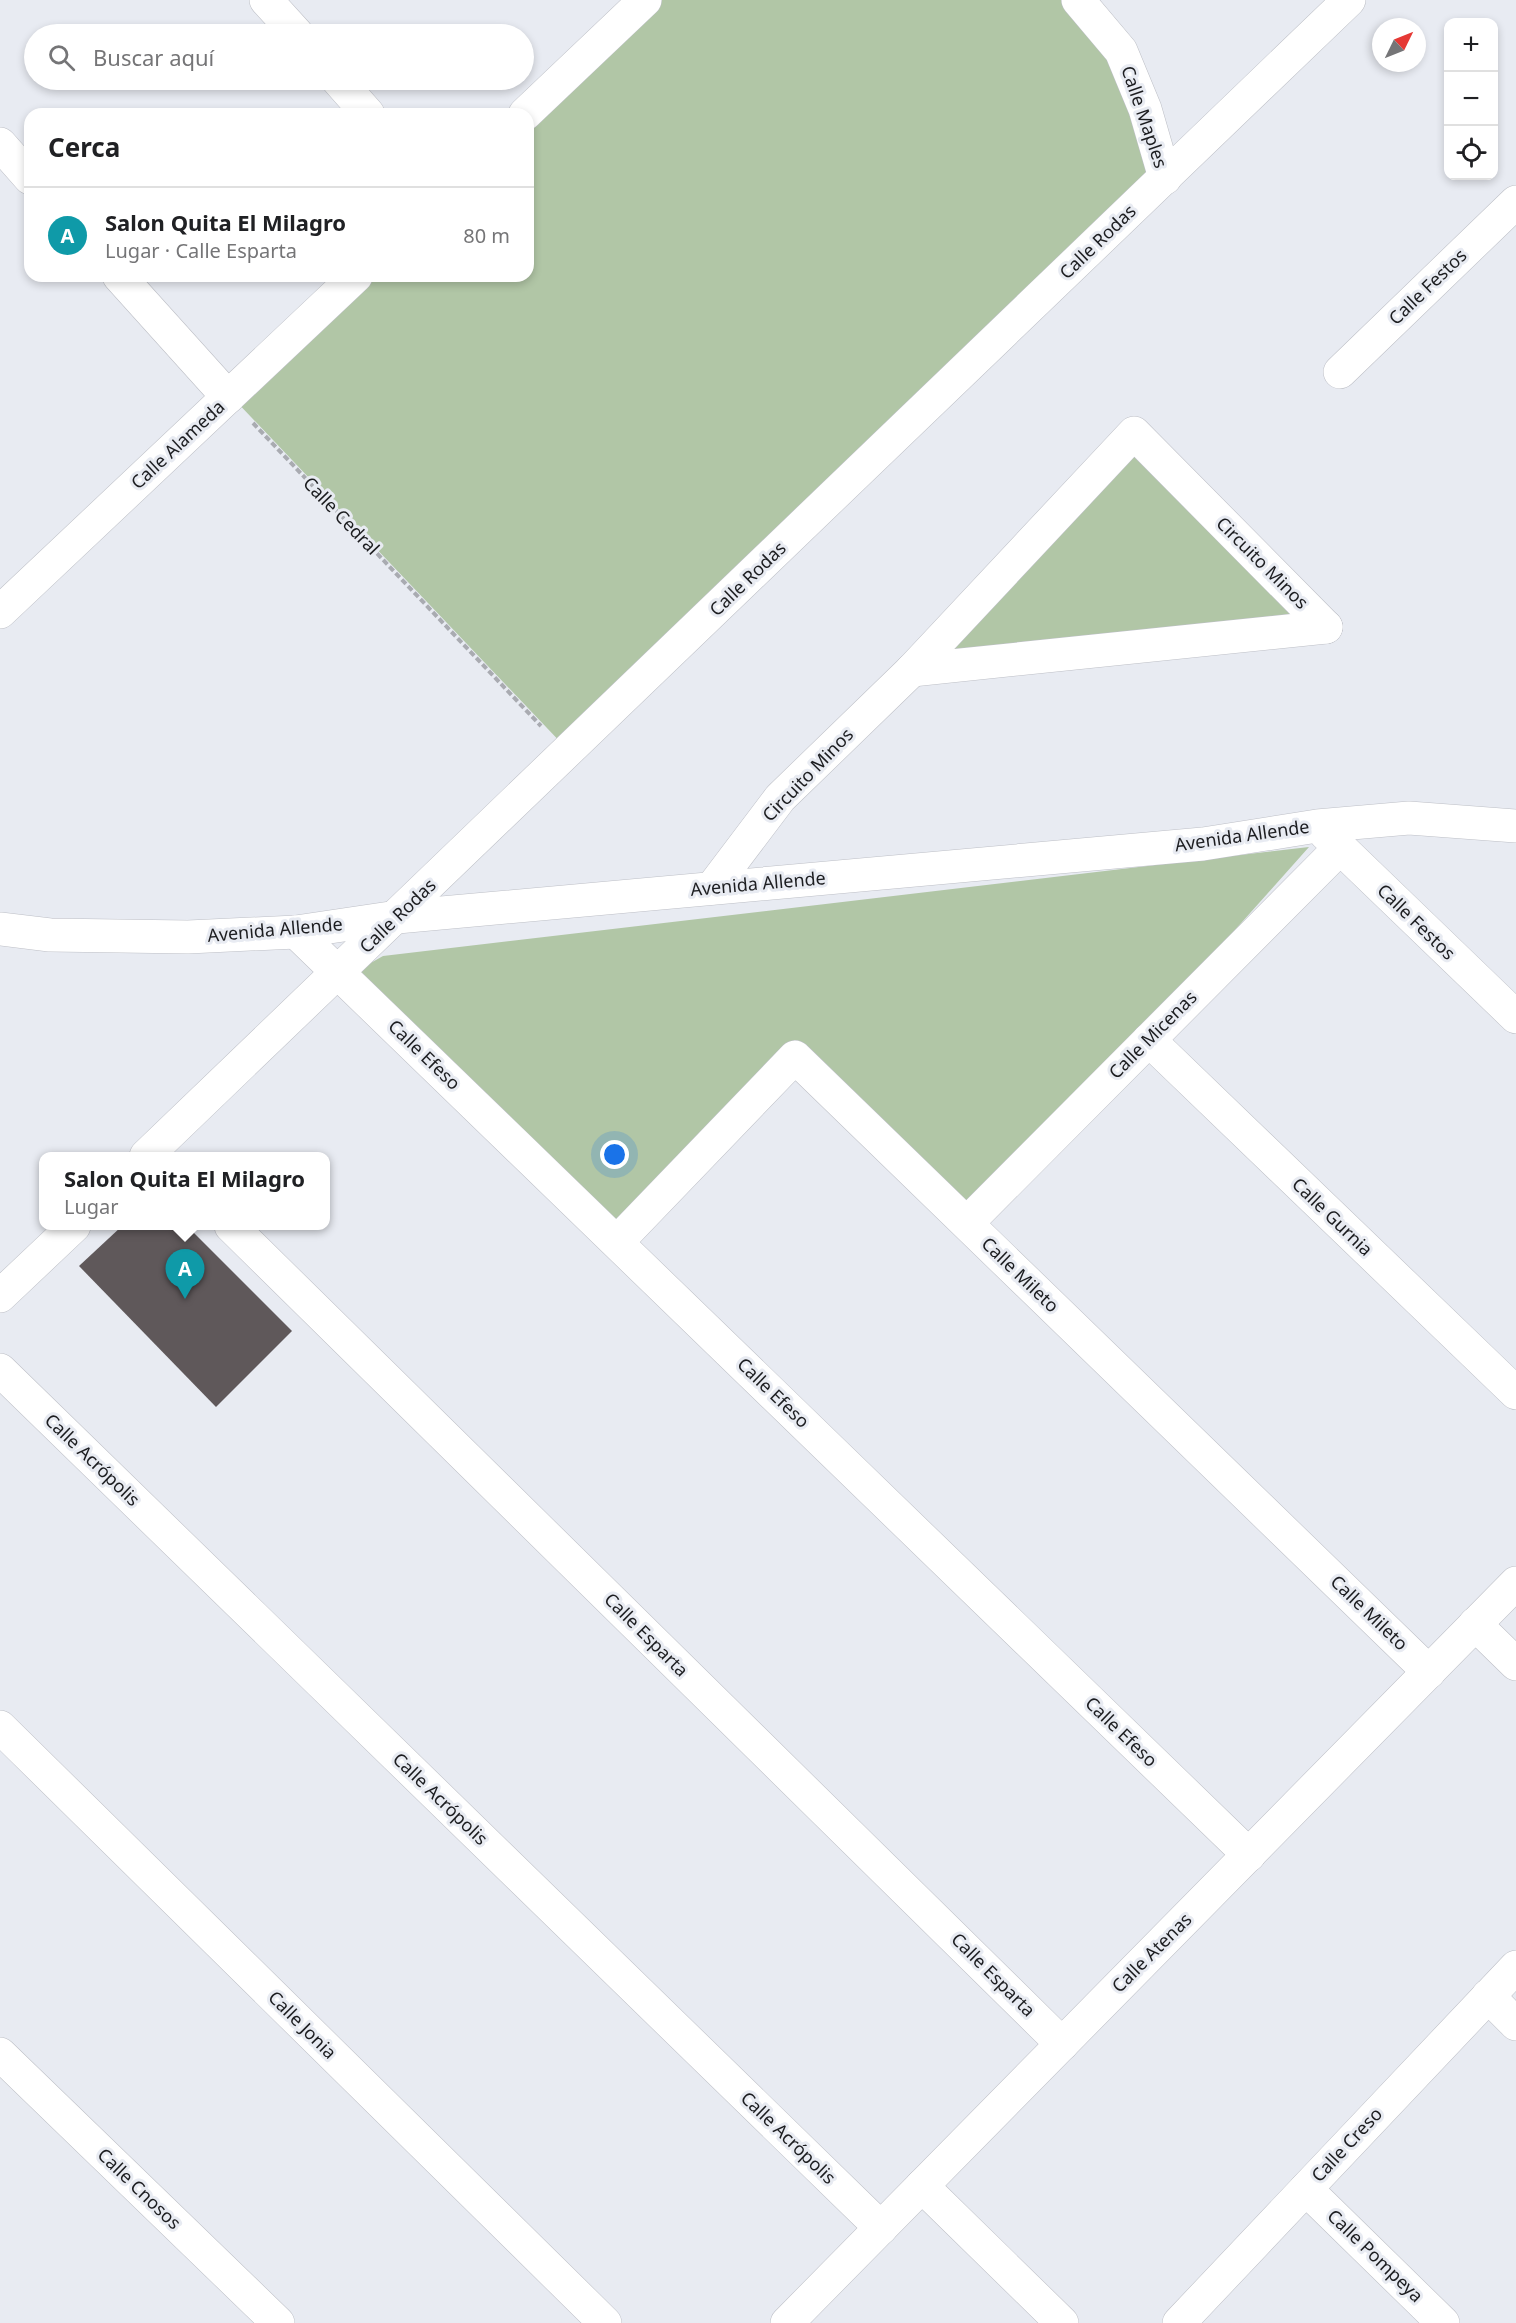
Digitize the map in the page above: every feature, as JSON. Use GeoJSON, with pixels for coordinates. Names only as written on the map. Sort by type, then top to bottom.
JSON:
{"type":"FeatureCollection","features":[{"type":"Feature","properties":{"kind":"street"},"geometry":{"type":"LineString","coordinates":[[266,0],[288,24]]}},
{"type":"Feature","properties":{"kind":"street"},"geometry":{"type":"LineString","coordinates":[[531,108],[645,0]]}},
{"type":"Feature","properties":{"kind":"street","name":"Calle Maples"},"geometry":{"type":"LineString","coordinates":[[1078,0],[1121,51],[1145,109],[1165,178]]}},
{"type":"Feature","properties":{"kind":"street","name":"Calle Rodas"},"geometry":{"type":"LineString","coordinates":[[155,1152],[1349,0]]}},
{"type":"Feature","properties":{"kind":"street"},"geometry":{"type":"LineString","coordinates":[[347,90],[363,108]]}},
{"type":"Feature","properties":{"kind":"street"},"geometry":{"type":"LineString","coordinates":[[0,144],[24,170]]}},
{"type":"Feature","properties":{"kind":"street","name":"Calle Festos"},"geometry":{"type":"LineString","coordinates":[[1340,372],[1516,202]]}},
{"type":"Feature","properties":{"kind":"street"},"geometry":{"type":"LineString","coordinates":[[124,282],[228,397]]}},
{"type":"Feature","properties":{"kind":"street","name":"Calle Alameda"},"geometry":{"type":"LineString","coordinates":[[4,599],[228,397],[350,282]]}},
{"type":"Feature","properties":{"kind":"street","name":"Circuito Minos"},"geometry":{"type":"LineString","coordinates":[[712,888],[780,798],[912,670],[1134,433],[1326,627],[912,670]]}},
{"type":"Feature","properties":{"kind":"street","name":"Avenida Allende"},"geometry":{"type":"LineString","coordinates":[[0,929],[50,935],[188,937],[296,932],[397,917],[1203,844],[1317,826],[1408,818],[1516,826]]}},
{"type":"Feature","properties":{"kind":"street","name":"Calle Festos"},"geometry":{"type":"LineString","coordinates":[[1317,826],[1516,1017]]}},
{"type":"Feature","properties":{"kind":"street","name":"Calle Micenas"},"geometry":{"type":"LineString","coordinates":[[967,1223],[1340,848]]}},
{"type":"Feature","properties":{"kind":"street","name":"Calle Efeso"},"geometry":{"type":"LineString","coordinates":[[296,932],[1249,1855]]}},
{"type":"Feature","properties":{"kind":"street","name":"Calle Gurnia"},"geometry":{"type":"LineString","coordinates":[[1149,1040],[1516,1394]]}},
{"type":"Feature","properties":{"kind":"street","name":"Calle Mileto"},"geometry":{"type":"LineString","coordinates":[[617,1242],[795,1057],[1429,1672]]}},
{"type":"Feature","properties":{"kind":"street"},"geometry":{"type":"LineString","coordinates":[[0,1296],[70,1230]]}},
{"type":"Feature","properties":{"kind":"street","name":"Calle Esparta"},"geometry":{"type":"LineString","coordinates":[[235,1230],[1062,2044]]}},
{"type":"Feature","properties":{"kind":"street","name":"Calle Acrópolis"},"geometry":{"type":"LineString","coordinates":[[0,1370],[881,2228]]}},
{"type":"Feature","properties":{"kind":"street","name":"Calle Atenas"},"geometry":{"type":"LineString","coordinates":[[788,2323],[1516,1583]]}},
{"type":"Feature","properties":{"kind":"street"},"geometry":{"type":"LineString","coordinates":[[1475,1624],[1516,1664]]}},
{"type":"Feature","properties":{"kind":"street","name":"Calle Jonia"},"geometry":{"type":"LineString","coordinates":[[0,1727],[605,2323]]}},
{"type":"Feature","properties":{"kind":"street","name":"Calle Creso"},"geometry":{"type":"LineString","coordinates":[[1179,2323],[1516,1967]]}},
{"type":"Feature","properties":{"kind":"street"},"geometry":{"type":"LineString","coordinates":[[1488,1996],[1516,2024]]}},
{"type":"Feature","properties":{"kind":"street","name":"Calle Cnosos"},"geometry":{"type":"LineString","coordinates":[[0,2054],[278,2323]]}},
{"type":"Feature","properties":{"kind":"street"},"geometry":{"type":"LineString","coordinates":[[922,2186],[1062,2323]]}},
{"type":"Feature","properties":{"kind":"street","name":"Calle Pompeya"},"geometry":{"type":"LineString","coordinates":[[1306,2189],[1443,2323]]}},
{"type":"Feature","properties":{"kind":"path","name":"Calle Cedral"},"geometry":{"type":"LineString","coordinates":[[228,397],[566,753]]}},
{"type":"Feature","properties":{"kind":"green space"},"geometry":{"type":"Polygon","coordinates":[[[649,0],[1067,0],[1115,52],[1159,176],[566,748],[232,397],[353,282],[534,282],[534,109],[649,0]]]}},
{"type":"Feature","properties":{"kind":"green space"},"geometry":{"type":"Polygon","coordinates":[[[1133,440],[1317,624],[921,666],[1133,440]]]}},
{"type":"Feature","properties":{"kind":"green space"},"geometry":{"type":"Polygon","coordinates":[[[1309,847],[966,1231],[777,1058],[610,1225],[353,973],[383,956],[1309,847]]]}},
{"type":"Feature","properties":{"kind":"building"},"geometry":{"type":"Polygon","coordinates":[[[118,1230],[191,1230],[292,1331],[216,1407],[79,1266],[118,1230]]]}},
{"type":"Feature","properties":{"kind":"place","name":"Salon Quita El Milagro"},"geometry":{"type":"Point","coordinates":[185,1299]}}]}
